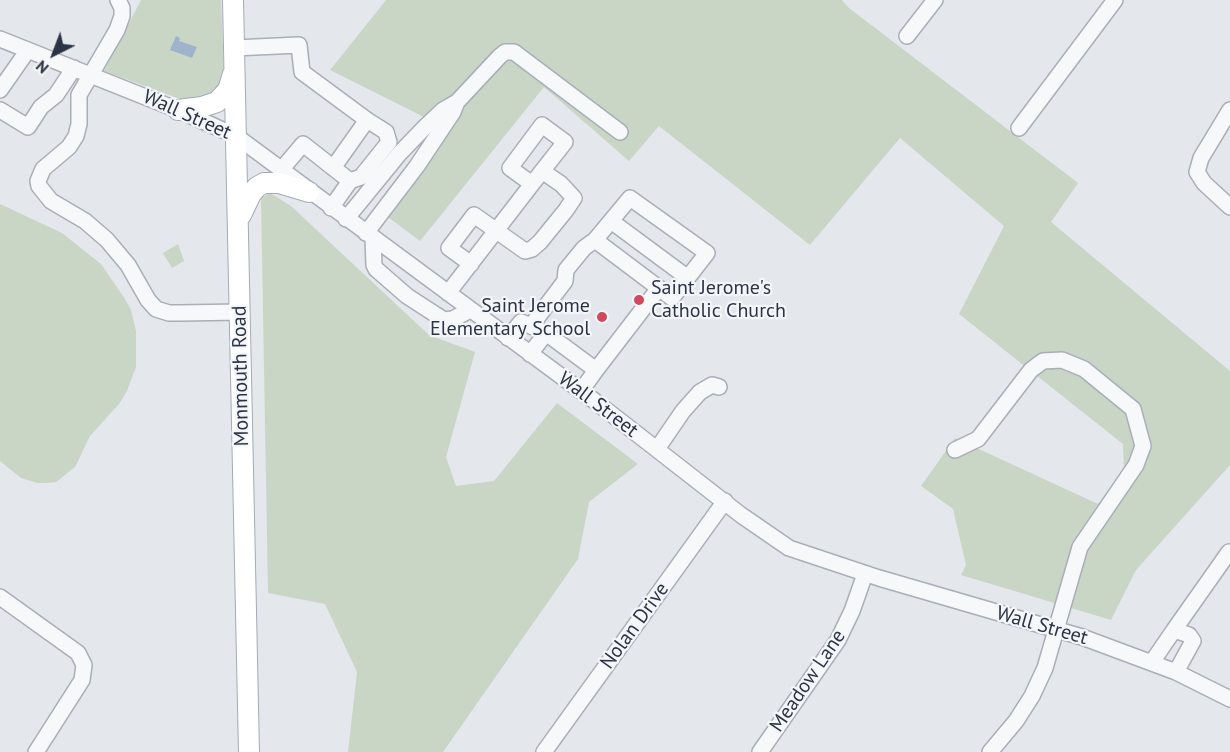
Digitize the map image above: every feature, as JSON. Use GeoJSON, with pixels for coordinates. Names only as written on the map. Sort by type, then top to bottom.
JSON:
{"type":"FeatureCollection","features":[{"type":"Feature","properties":{"kind":"main road","name":"Monmouth Road"},"geometry":{"type":"LineString","coordinates":[[233,0],[249,752]]}},
{"type":"Feature","properties":{"kind":"main road"},"geometry":{"type":"LineString","coordinates":[[178,110],[218,102],[228,90],[235,68]]}},
{"type":"Feature","properties":{"kind":"main road"},"geometry":{"type":"LineString","coordinates":[[238,220],[251,195],[257,187],[264,183],[279,183],[309,192]]}},
{"type":"Feature","properties":{"kind":"street"},"geometry":{"type":"LineString","coordinates":[[118,0],[122,8],[120,22],[79,95],[79,124],[76,136],[69,147],[49,163],[38,181],[42,191],[51,201],[85,221],[107,240],[128,265],[148,300],[156,309],[169,313],[240,312]]}},
{"type":"Feature","properties":{"kind":"street"},"geometry":{"type":"LineString","coordinates":[[907,36],[935,0]]}},
{"type":"Feature","properties":{"kind":"street"},"geometry":{"type":"LineString","coordinates":[[1019,128],[1114,0]]}},
{"type":"Feature","properties":{"kind":"street","name":"Wall Street"},"geometry":{"type":"LineString","coordinates":[[0,39],[178,110],[236,136],[789,548],[865,574],[1082,637],[1176,672],[1230,699]]}},
{"type":"Feature","properties":{"kind":"street"},"geometry":{"type":"LineString","coordinates":[[234,48],[299,45],[302,72],[386,132],[389,142],[361,177],[350,181],[331,208]]}},
{"type":"Feature","properties":{"kind":"street"},"geometry":{"type":"LineString","coordinates":[[0,90],[28,50]]}},
{"type":"Feature","properties":{"kind":"street"},"geometry":{"type":"LineString","coordinates":[[346,219],[399,154],[443,110],[457,102],[505,52],[521,55],[620,132]]}},
{"type":"Feature","properties":{"kind":"street"},"geometry":{"type":"LineString","coordinates":[[0,110],[28,128],[41,107],[56,94],[74,68]]}},
{"type":"Feature","properties":{"kind":"street"},"geometry":{"type":"LineString","coordinates":[[457,102],[453,112],[370,236],[376,269],[407,296],[444,320],[453,319],[470,310]]}},
{"type":"Feature","properties":{"kind":"street"},"geometry":{"type":"LineString","coordinates":[[1230,110],[1201,158],[1197,172],[1204,183],[1230,207]]}},
{"type":"Feature","properties":{"kind":"street"},"geometry":{"type":"LineString","coordinates":[[333,168],[367,120]]}},
{"type":"Feature","properties":{"kind":"street"},"geometry":{"type":"LineString","coordinates":[[448,293],[565,142],[542,125],[510,168],[532,184]]}},
{"type":"Feature","properties":{"kind":"street"},"geometry":{"type":"LineString","coordinates":[[281,170],[303,144],[350,181]]}},
{"type":"Feature","properties":{"kind":"street"},"geometry":{"type":"LineString","coordinates":[[471,264],[449,248],[474,215],[525,251],[532,249],[566,210],[574,198],[561,184],[542,171]]}},
{"type":"Feature","properties":{"kind":"street"},"geometry":{"type":"LineString","coordinates":[[531,326],[565,281],[566,270],[630,198],[707,253],[672,298],[590,244]]}},
{"type":"Feature","properties":{"kind":"street"},"geometry":{"type":"LineString","coordinates":[[611,221],[688,278]]}},
{"type":"Feature","properties":{"kind":"street"},"geometry":{"type":"LineString","coordinates":[[581,391],[659,288]]}},
{"type":"Feature","properties":{"kind":"street"},"geometry":{"type":"LineString","coordinates":[[508,338],[521,322],[546,333],[596,370]]}},
{"type":"Feature","properties":{"kind":"street"},"geometry":{"type":"LineString","coordinates":[[530,354],[546,333]]}},
{"type":"Feature","properties":{"kind":"street"},"geometry":{"type":"LineString","coordinates":[[955,450],[978,439],[1031,370],[1043,361],[1062,360],[1084,369],[1133,409],[1143,446],[1136,465],[1080,547],[1045,668],[1032,696],[1016,721],[990,752]]}},
{"type":"Feature","properties":{"kind":"street"},"geometry":{"type":"LineString","coordinates":[[657,448],[682,411],[699,392],[712,385],[719,387]]}},
{"type":"Feature","properties":{"kind":"street","name":"Nolan Drive"},"geometry":{"type":"LineString","coordinates":[[544,752],[725,501]]}},
{"type":"Feature","properties":{"kind":"street"},"geometry":{"type":"LineString","coordinates":[[1152,662],[1229,552]]}},
{"type":"Feature","properties":{"kind":"street","name":"Meadow Lane"},"geometry":{"type":"LineString","coordinates":[[760,752],[838,640],[852,611],[865,574]]}},
{"type":"Feature","properties":{"kind":"street"},"geometry":{"type":"LineString","coordinates":[[0,597],[78,653],[84,665],[82,680],[36,752]]}},
{"type":"Feature","properties":{"kind":"street"},"geometry":{"type":"LineString","coordinates":[[1174,630],[1189,635],[1193,641],[1176,672]]}},
{"type":"Feature","properties":{"kind":"green space"},"geometry":{"type":"Polygon","coordinates":[[[141,0],[221,0],[224,70],[218,87],[211,96],[188,102],[104,71],[141,0]]]}},
{"type":"Feature","properties":{"kind":"green space"},"geometry":{"type":"Polygon","coordinates":[[[386,0],[842,0],[849,8],[1078,183],[1051,222],[1230,371],[1230,465],[1136,570],[1111,620],[961,575],[966,565],[953,509],[921,486],[955,438],[1098,504],[1124,470],[1123,444],[959,314],[1004,226],[900,138],[810,245],[659,126],[629,161],[544,87],[420,241],[376,208],[438,124],[330,70],[386,0]]]}},
{"type":"Feature","properties":{"kind":"green space"},"geometry":{"type":"Polygon","coordinates":[[[270,193],[291,206],[429,335],[475,352],[446,457],[456,486],[494,481],[557,403],[638,464],[589,502],[578,559],[443,752],[348,752],[357,672],[325,604],[268,593],[261,198],[270,193]]]}},
{"type":"Feature","properties":{"kind":"green space"},"geometry":{"type":"Polygon","coordinates":[[[0,204],[62,233],[101,264],[131,310],[136,331],[136,367],[127,391],[119,404],[90,436],[75,467],[56,482],[37,483],[21,478],[0,461],[0,204]]]}},
{"type":"Feature","properties":{"kind":"green space"},"geometry":{"type":"Polygon","coordinates":[[[178,244],[184,261],[172,268],[163,253],[178,244]]]}},
{"type":"Feature","properties":{"kind":"water"},"geometry":{"type":"Polygon","coordinates":[[[176,36],[180,38],[179,41],[197,47],[192,58],[170,50],[176,36]]]}},
{"type":"Feature","properties":{"kind":"place","name":"Saint Jerome's Catholic Church"},"geometry":{"type":"Point","coordinates":[639,300]}},
{"type":"Feature","properties":{"kind":"place","name":"Saint Jerome Elementary School"},"geometry":{"type":"Point","coordinates":[602,317]}}]}
